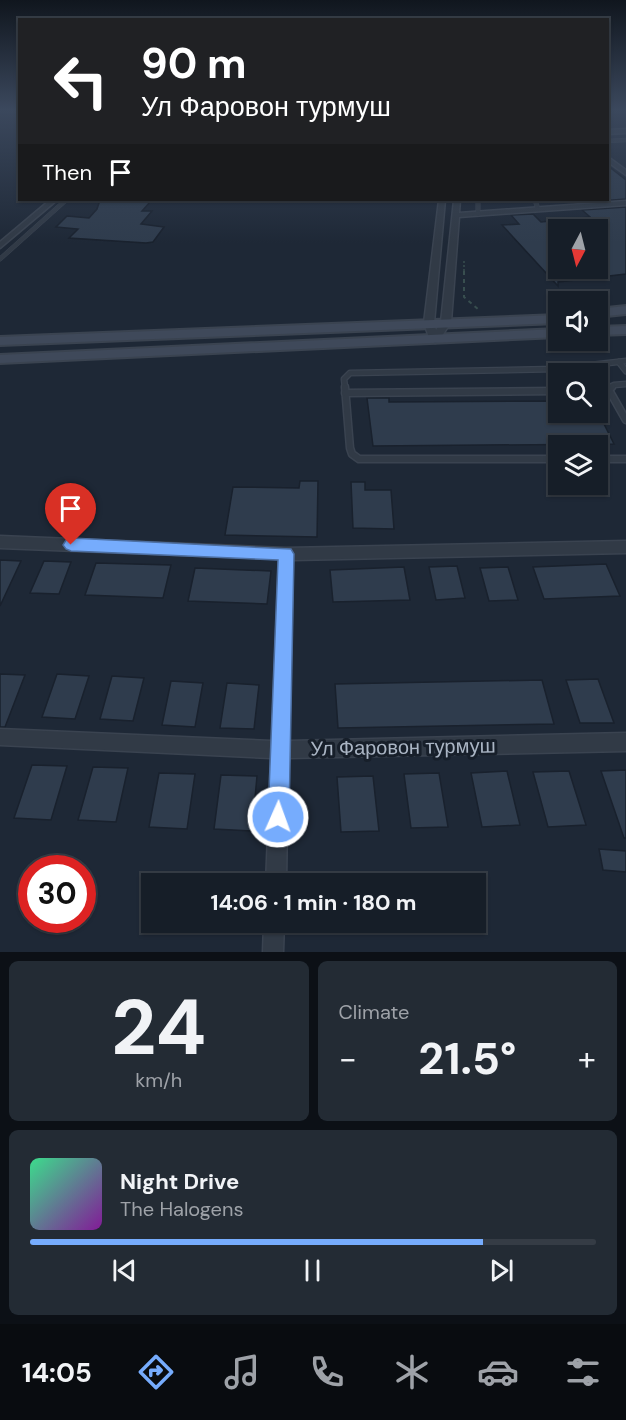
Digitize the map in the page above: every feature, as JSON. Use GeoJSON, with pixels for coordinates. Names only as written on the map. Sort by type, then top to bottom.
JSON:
{"type":"FeatureCollection","features":[{"type":"Feature","properties":{"kind":"street"},"geometry":{"type":"LineString","coordinates":[[609,160],[626,173]]}},
{"type":"Feature","properties":{"kind":"street"},"geometry":{"type":"LineString","coordinates":[[0,246],[53,201]]}},
{"type":"Feature","properties":{"kind":"street"},"geometry":{"type":"LineString","coordinates":[[435,340],[429,323],[442,201]]}},
{"type":"Feature","properties":{"kind":"street"},"geometry":{"type":"LineString","coordinates":[[435,340],[446,322],[457,201]]}},
{"type":"Feature","properties":{"kind":"street"},"geometry":{"type":"LineString","coordinates":[[457,215],[626,203]]}},
{"type":"Feature","properties":{"kind":"street"},"geometry":{"type":"LineString","coordinates":[[608,312],[626,310]]}},
{"type":"Feature","properties":{"kind":"street"},"geometry":{"type":"LineString","coordinates":[[0,341],[548,319]]}},
{"type":"Feature","properties":{"kind":"street"},"geometry":{"type":"LineString","coordinates":[[490,337],[483,329],[487,323],[495,321]]}},
{"type":"Feature","properties":{"kind":"street"},"geometry":{"type":"LineString","coordinates":[[608,331],[626,330]]}},
{"type":"Feature","properties":{"kind":"street"},"geometry":{"type":"LineString","coordinates":[[0,359],[548,334]]}},
{"type":"Feature","properties":{"kind":"street"},"geometry":{"type":"LineString","coordinates":[[0,542],[286,554],[626,547]]}},
{"type":"Feature","properties":{"kind":"street"},"geometry":{"type":"LineString","coordinates":[[276,873],[286,554]]}},
{"type":"Feature","properties":{"kind":"street","name":"Ул Фаровон турмуш"},"geometry":{"type":"LineString","coordinates":[[0,737],[281,750],[626,742]]}},
{"type":"Feature","properties":{"kind":"street"},"geometry":{"type":"LineString","coordinates":[[273,952],[274,933]]}},
{"type":"Feature","properties":{"kind":"lane"},"geometry":{"type":"LineString","coordinates":[[0,259],[65,201]]}},
{"type":"Feature","properties":{"kind":"lane"},"geometry":{"type":"LineString","coordinates":[[478,201],[478,214]]}},
{"type":"Feature","properties":{"kind":"lane"},"geometry":{"type":"LineString","coordinates":[[535,201],[538,209]]}},
{"type":"Feature","properties":{"kind":"lane"},"geometry":{"type":"LineString","coordinates":[[548,459],[359,459],[352,454],[350,448],[344,379],[350,373],[556,369],[623,362],[626,371]]}},
{"type":"Feature","properties":{"kind":"lane"},"geometry":{"type":"LineString","coordinates":[[626,384],[614,385],[609,390],[626,420]]}},
{"type":"Feature","properties":{"kind":"lane"},"geometry":{"type":"LineString","coordinates":[[345,393],[548,391]]}},
{"type":"Feature","properties":{"kind":"lane"},"geometry":{"type":"LineString","coordinates":[[608,459],[626,459]]}},
{"type":"Feature","properties":{"kind":"path"},"geometry":{"type":"LineString","coordinates":[[464,262],[464,297],[478,310]]}},
{"type":"Feature","properties":{"kind":"building"},"geometry":{"type":"Polygon","coordinates":[[[609,167],[626,180],[626,199],[609,200],[609,167]]]}},
{"type":"Feature","properties":{"kind":"building"},"geometry":{"type":"Polygon","coordinates":[[[100,201],[150,202],[142,211],[152,211],[141,224],[164,227],[153,242],[146,243],[69,238],[78,229],[56,227],[67,216],[89,218],[97,209],[100,201]]]}},
{"type":"Feature","properties":{"kind":"building"},"geometry":{"type":"Polygon","coordinates":[[[570,201],[600,201],[573,203],[570,201]]]}},
{"type":"Feature","properties":{"kind":"building"},"geometry":{"type":"Polygon","coordinates":[[[626,207],[626,274],[608,276],[608,219],[570,219],[590,217],[582,210],[626,207]]]}},
{"type":"Feature","properties":{"kind":"building"},"geometry":{"type":"Polygon","coordinates":[[[533,214],[541,222],[548,221],[548,275],[502,225],[519,224],[511,215],[533,214]]]}},
{"type":"Feature","properties":{"kind":"building"},"geometry":{"type":"Polygon","coordinates":[[[552,279],[584,279],[558,282],[558,286],[552,279]]]}},
{"type":"Feature","properties":{"kind":"building"},"geometry":{"type":"Polygon","coordinates":[[[367,398],[389,398],[389,402],[548,401],[548,423],[604,423],[614,444],[608,444],[608,435],[548,435],[548,445],[373,446],[367,398]]]}},
{"type":"Feature","properties":{"kind":"building"},"geometry":{"type":"Polygon","coordinates":[[[300,481],[318,481],[317,537],[225,535],[233,487],[299,488],[300,481]]]}},
{"type":"Feature","properties":{"kind":"building"},"geometry":{"type":"Polygon","coordinates":[[[351,482],[365,482],[365,490],[391,490],[394,529],[353,528],[351,482]]]}},
{"type":"Feature","properties":{"kind":"building"},"geometry":{"type":"Polygon","coordinates":[[[0,560],[21,561],[0,606],[0,560]]]}},
{"type":"Feature","properties":{"kind":"building"},"geometry":{"type":"Polygon","coordinates":[[[44,561],[71,562],[59,594],[30,593],[44,561]]]}},
{"type":"Feature","properties":{"kind":"building"},"geometry":{"type":"Polygon","coordinates":[[[96,563],[171,565],[163,598],[85,595],[96,563]]]}},
{"type":"Feature","properties":{"kind":"building"},"geometry":{"type":"Polygon","coordinates":[[[606,564],[620,596],[544,599],[533,567],[606,564]]]}},
{"type":"Feature","properties":{"kind":"building"},"geometry":{"type":"Polygon","coordinates":[[[457,566],[465,598],[436,600],[429,567],[457,566]]]}},
{"type":"Feature","properties":{"kind":"building"},"geometry":{"type":"Polygon","coordinates":[[[404,567],[410,600],[333,602],[330,570],[404,567]]]}},
{"type":"Feature","properties":{"kind":"building"},"geometry":{"type":"Polygon","coordinates":[[[508,567],[518,600],[489,601],[480,568],[508,567]]]}},
{"type":"Feature","properties":{"kind":"building"},"geometry":{"type":"Polygon","coordinates":[[[195,568],[271,571],[267,604],[188,601],[195,568]]]}},
{"type":"Feature","properties":{"kind":"building"},"geometry":{"type":"Polygon","coordinates":[[[0,674],[25,675],[5,727],[0,727],[0,674]]]}},
{"type":"Feature","properties":{"kind":"building"},"geometry":{"type":"Polygon","coordinates":[[[57,674],[89,676],[75,719],[42,717],[57,674]]]}},
{"type":"Feature","properties":{"kind":"building"},"geometry":{"type":"Polygon","coordinates":[[[112,676],[144,678],[133,721],[100,719],[112,676]]]}},
{"type":"Feature","properties":{"kind":"building"},"geometry":{"type":"Polygon","coordinates":[[[598,679],[614,723],[580,723],[566,680],[598,679]]]}},
{"type":"Feature","properties":{"kind":"building"},"geometry":{"type":"Polygon","coordinates":[[[542,680],[554,724],[338,728],[335,684],[542,680]]]}},
{"type":"Feature","properties":{"kind":"building"},"geometry":{"type":"Polygon","coordinates":[[[171,681],[203,683],[195,727],[162,725],[171,681]]]}},
{"type":"Feature","properties":{"kind":"building"},"geometry":{"type":"Polygon","coordinates":[[[227,683],[259,685],[254,729],[220,728],[227,683]]]}},
{"type":"Feature","properties":{"kind":"building"},"geometry":{"type":"Polygon","coordinates":[[[32,765],[67,766],[51,820],[14,818],[32,765]]]}},
{"type":"Feature","properties":{"kind":"building"},"geometry":{"type":"Polygon","coordinates":[[[93,767],[128,768],[116,822],[78,820],[93,767]]]}},
{"type":"Feature","properties":{"kind":"building"},"geometry":{"type":"Polygon","coordinates":[[[626,770],[626,838],[624,838],[601,771],[626,770]]]}},
{"type":"Feature","properties":{"kind":"building"},"geometry":{"type":"Polygon","coordinates":[[[507,771],[520,825],[482,827],[471,773],[507,771]]]}},
{"type":"Feature","properties":{"kind":"building"},"geometry":{"type":"Polygon","coordinates":[[[569,771],[586,825],[548,827],[533,772],[569,771]]]}},
{"type":"Feature","properties":{"kind":"building"},"geometry":{"type":"Polygon","coordinates":[[[159,773],[195,774],[187,829],[149,827],[159,773]]]}},
{"type":"Feature","properties":{"kind":"building"},"geometry":{"type":"Polygon","coordinates":[[[439,773],[448,827],[411,828],[404,774],[439,773]]]}},
{"type":"Feature","properties":{"kind":"building"},"geometry":{"type":"Polygon","coordinates":[[[221,775],[257,776],[252,831],[214,829],[221,775]]]}},
{"type":"Feature","properties":{"kind":"building"},"geometry":{"type":"Polygon","coordinates":[[[373,776],[379,831],[341,832],[337,777],[373,776]]]}},
{"type":"Feature","properties":{"kind":"building"},"geometry":{"type":"Polygon","coordinates":[[[599,849],[626,851],[626,872],[603,870],[599,849]]]}},
{"type":"Feature","properties":{"kind":"route"},"geometry":{"type":"LineString","coordinates":[[71,545],[286,554],[278,817]]}}]}
